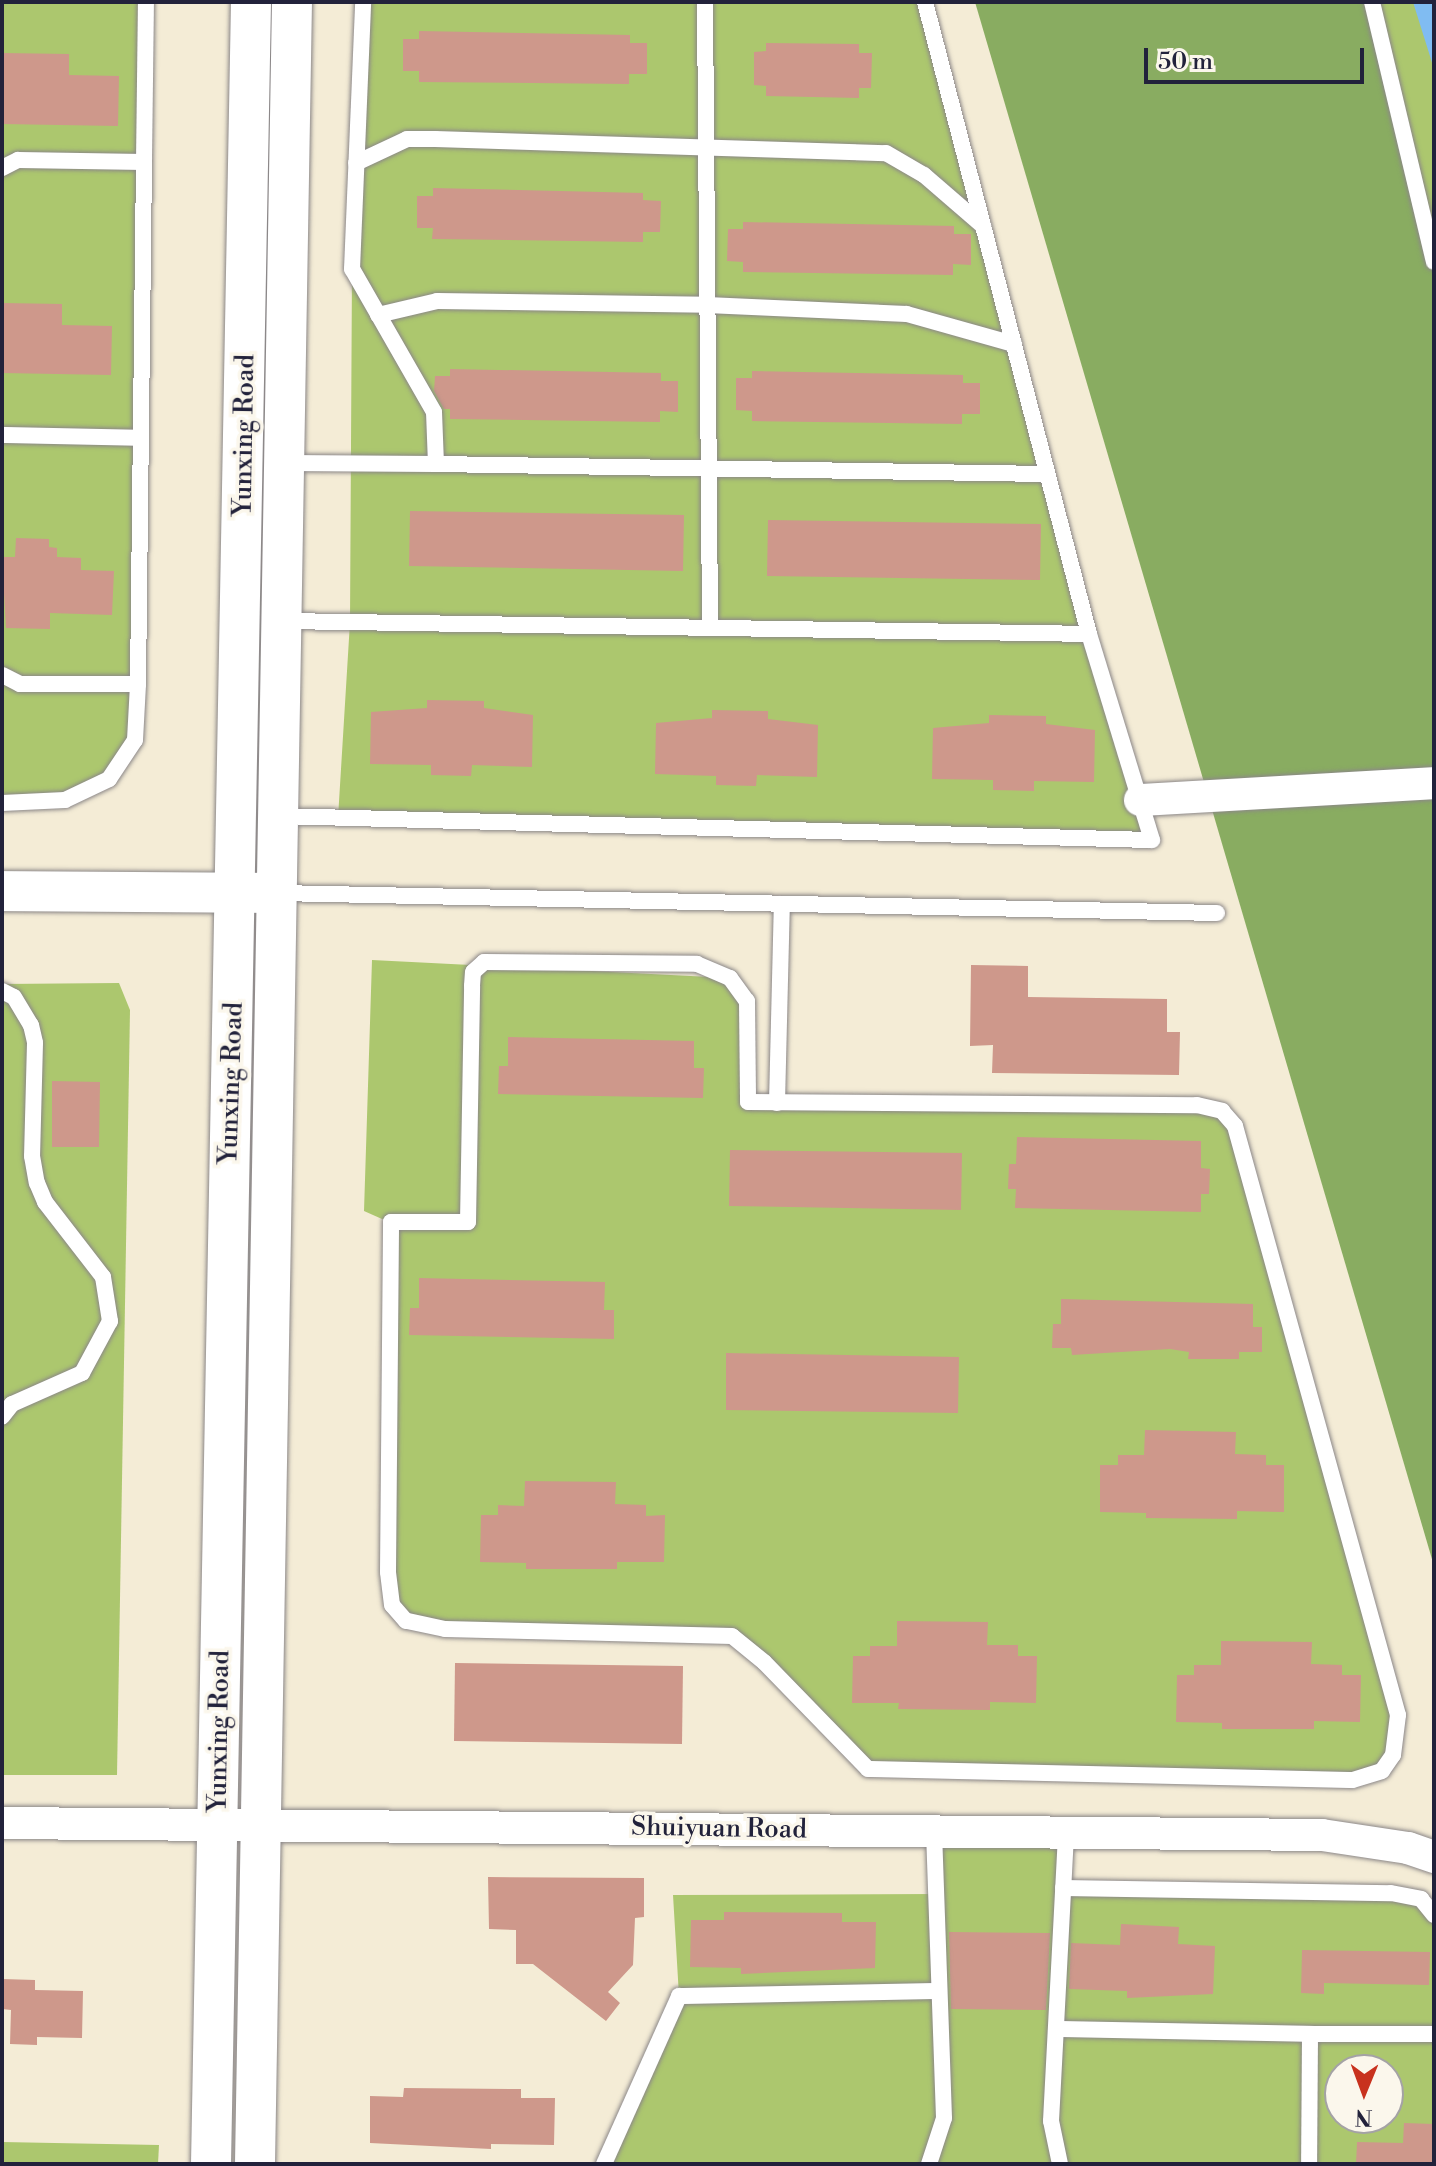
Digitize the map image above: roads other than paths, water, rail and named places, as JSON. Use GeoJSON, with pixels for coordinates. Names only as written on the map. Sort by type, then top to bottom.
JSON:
{"type":"FeatureCollection","features":[{"type":"Feature","properties":{"kind":"street","name":"Yunxing Road"},"geometry":{"type":"LineString","coordinates":[[211,2164],[238,892],[251,2]]}},
{"type":"Feature","properties":{"kind":"street","name":"Yunxing Road"},"geometry":{"type":"LineString","coordinates":[[255,2164],[264,1825],[292,2]]}},
{"type":"Feature","properties":{"kind":"street"},"geometry":{"type":"LineString","coordinates":[[1140,800],[1434,783]]}},
{"type":"Feature","properties":{"kind":"street"},"geometry":{"type":"LineString","coordinates":[[2,891],[278,893]]}},
{"type":"Feature","properties":{"kind":"street","name":"Shuiyuan Road"},"geometry":{"type":"LineString","coordinates":[[2,1823],[1322,1835],[1408,1848],[1434,1857]]}},
{"type":"Feature","properties":{"kind":"lane"},"geometry":{"type":"LineString","coordinates":[[2,803],[65,800],[109,779],[135,740],[146,2]]}},
{"type":"Feature","properties":{"kind":"lane"},"geometry":{"type":"LineString","coordinates":[[705,2],[710,626]]}},
{"type":"Feature","properties":{"kind":"lane"},"geometry":{"type":"LineString","coordinates":[[280,816],[1152,840],[1089,634],[925,2]]}},
{"type":"Feature","properties":{"kind":"lane"},"geometry":{"type":"LineString","coordinates":[[1372,2],[1434,262]]}},
{"type":"Feature","properties":{"kind":"lane"},"geometry":{"type":"LineString","coordinates":[[362,3],[352,269],[434,412],[436,464]]}},
{"type":"Feature","properties":{"kind":"lane"},"geometry":{"type":"LineString","coordinates":[[356,163],[407,139],[706,145],[886,153],[924,175],[983,226]]}},
{"type":"Feature","properties":{"kind":"lane"},"geometry":{"type":"LineString","coordinates":[[2,168],[18,160],[144,162]]}},
{"type":"Feature","properties":{"kind":"lane"},"geometry":{"type":"LineString","coordinates":[[378,315],[437,301],[707,305],[907,314],[1014,344]]}},
{"type":"Feature","properties":{"kind":"lane"},"geometry":{"type":"LineString","coordinates":[[2,435],[141,438]]}},
{"type":"Feature","properties":{"kind":"lane"},"geometry":{"type":"LineString","coordinates":[[285,463],[1047,474]]}},
{"type":"Feature","properties":{"kind":"lane"},"geometry":{"type":"LineString","coordinates":[[283,621],[1089,634]]}},
{"type":"Feature","properties":{"kind":"lane"},"geometry":{"type":"LineString","coordinates":[[2,675],[20,684],[138,684]]}},
{"type":"Feature","properties":{"kind":"lane"},"geometry":{"type":"LineString","coordinates":[[278,893],[1217,913]]}},
{"type":"Feature","properties":{"kind":"lane"},"geometry":{"type":"LineString","coordinates":[[777,1103],[782,904]]}},
{"type":"Feature","properties":{"kind":"lane"},"geometry":{"type":"LineString","coordinates":[[484,962],[697,964],[730,978],[747,1001],[748,1102],[777,1103],[1197,1105],[1222,1111],[1235,1126],[1398,1715],[1393,1755],[1382,1771],[1352,1780],[868,1769],[764,1662],[732,1636],[445,1629],[406,1621],[392,1605],[388,1572],[391,1222],[468,1222],[473,972],[484,962]]}},
{"type":"Feature","properties":{"kind":"lane"},"geometry":{"type":"LineString","coordinates":[[2,991],[14,997],[31,1025],[35,1043],[32,1156],[37,1183],[45,1202],[103,1277],[110,1321],[82,1373],[12,1404],[2,1417]]}},
{"type":"Feature","properties":{"kind":"lane"},"geometry":{"type":"LineString","coordinates":[[929,2164],[944,2118],[934,1831]]}},
{"type":"Feature","properties":{"kind":"lane"},"geometry":{"type":"LineString","coordinates":[[1060,2164],[1051,2121],[1066,1832]]}},
{"type":"Feature","properties":{"kind":"lane"},"geometry":{"type":"LineString","coordinates":[[1063,1888],[1391,1893],[1421,1899],[1434,1915]]}},
{"type":"Feature","properties":{"kind":"lane"},"geometry":{"type":"LineString","coordinates":[[604,2164],[679,1996],[939,1991]]}},
{"type":"Feature","properties":{"kind":"lane"},"geometry":{"type":"LineString","coordinates":[[1056,2029],[1434,2034]]}},
{"type":"Feature","properties":{"kind":"lane"},"geometry":{"type":"LineString","coordinates":[[1309,2164],[1310,2034]]}},
{"type":"Feature","properties":{"kind":"water"},"geometry":{"type":"Polygon","coordinates":[[[1413,2],[1434,2],[1434,69],[1413,2]]]}}]}
